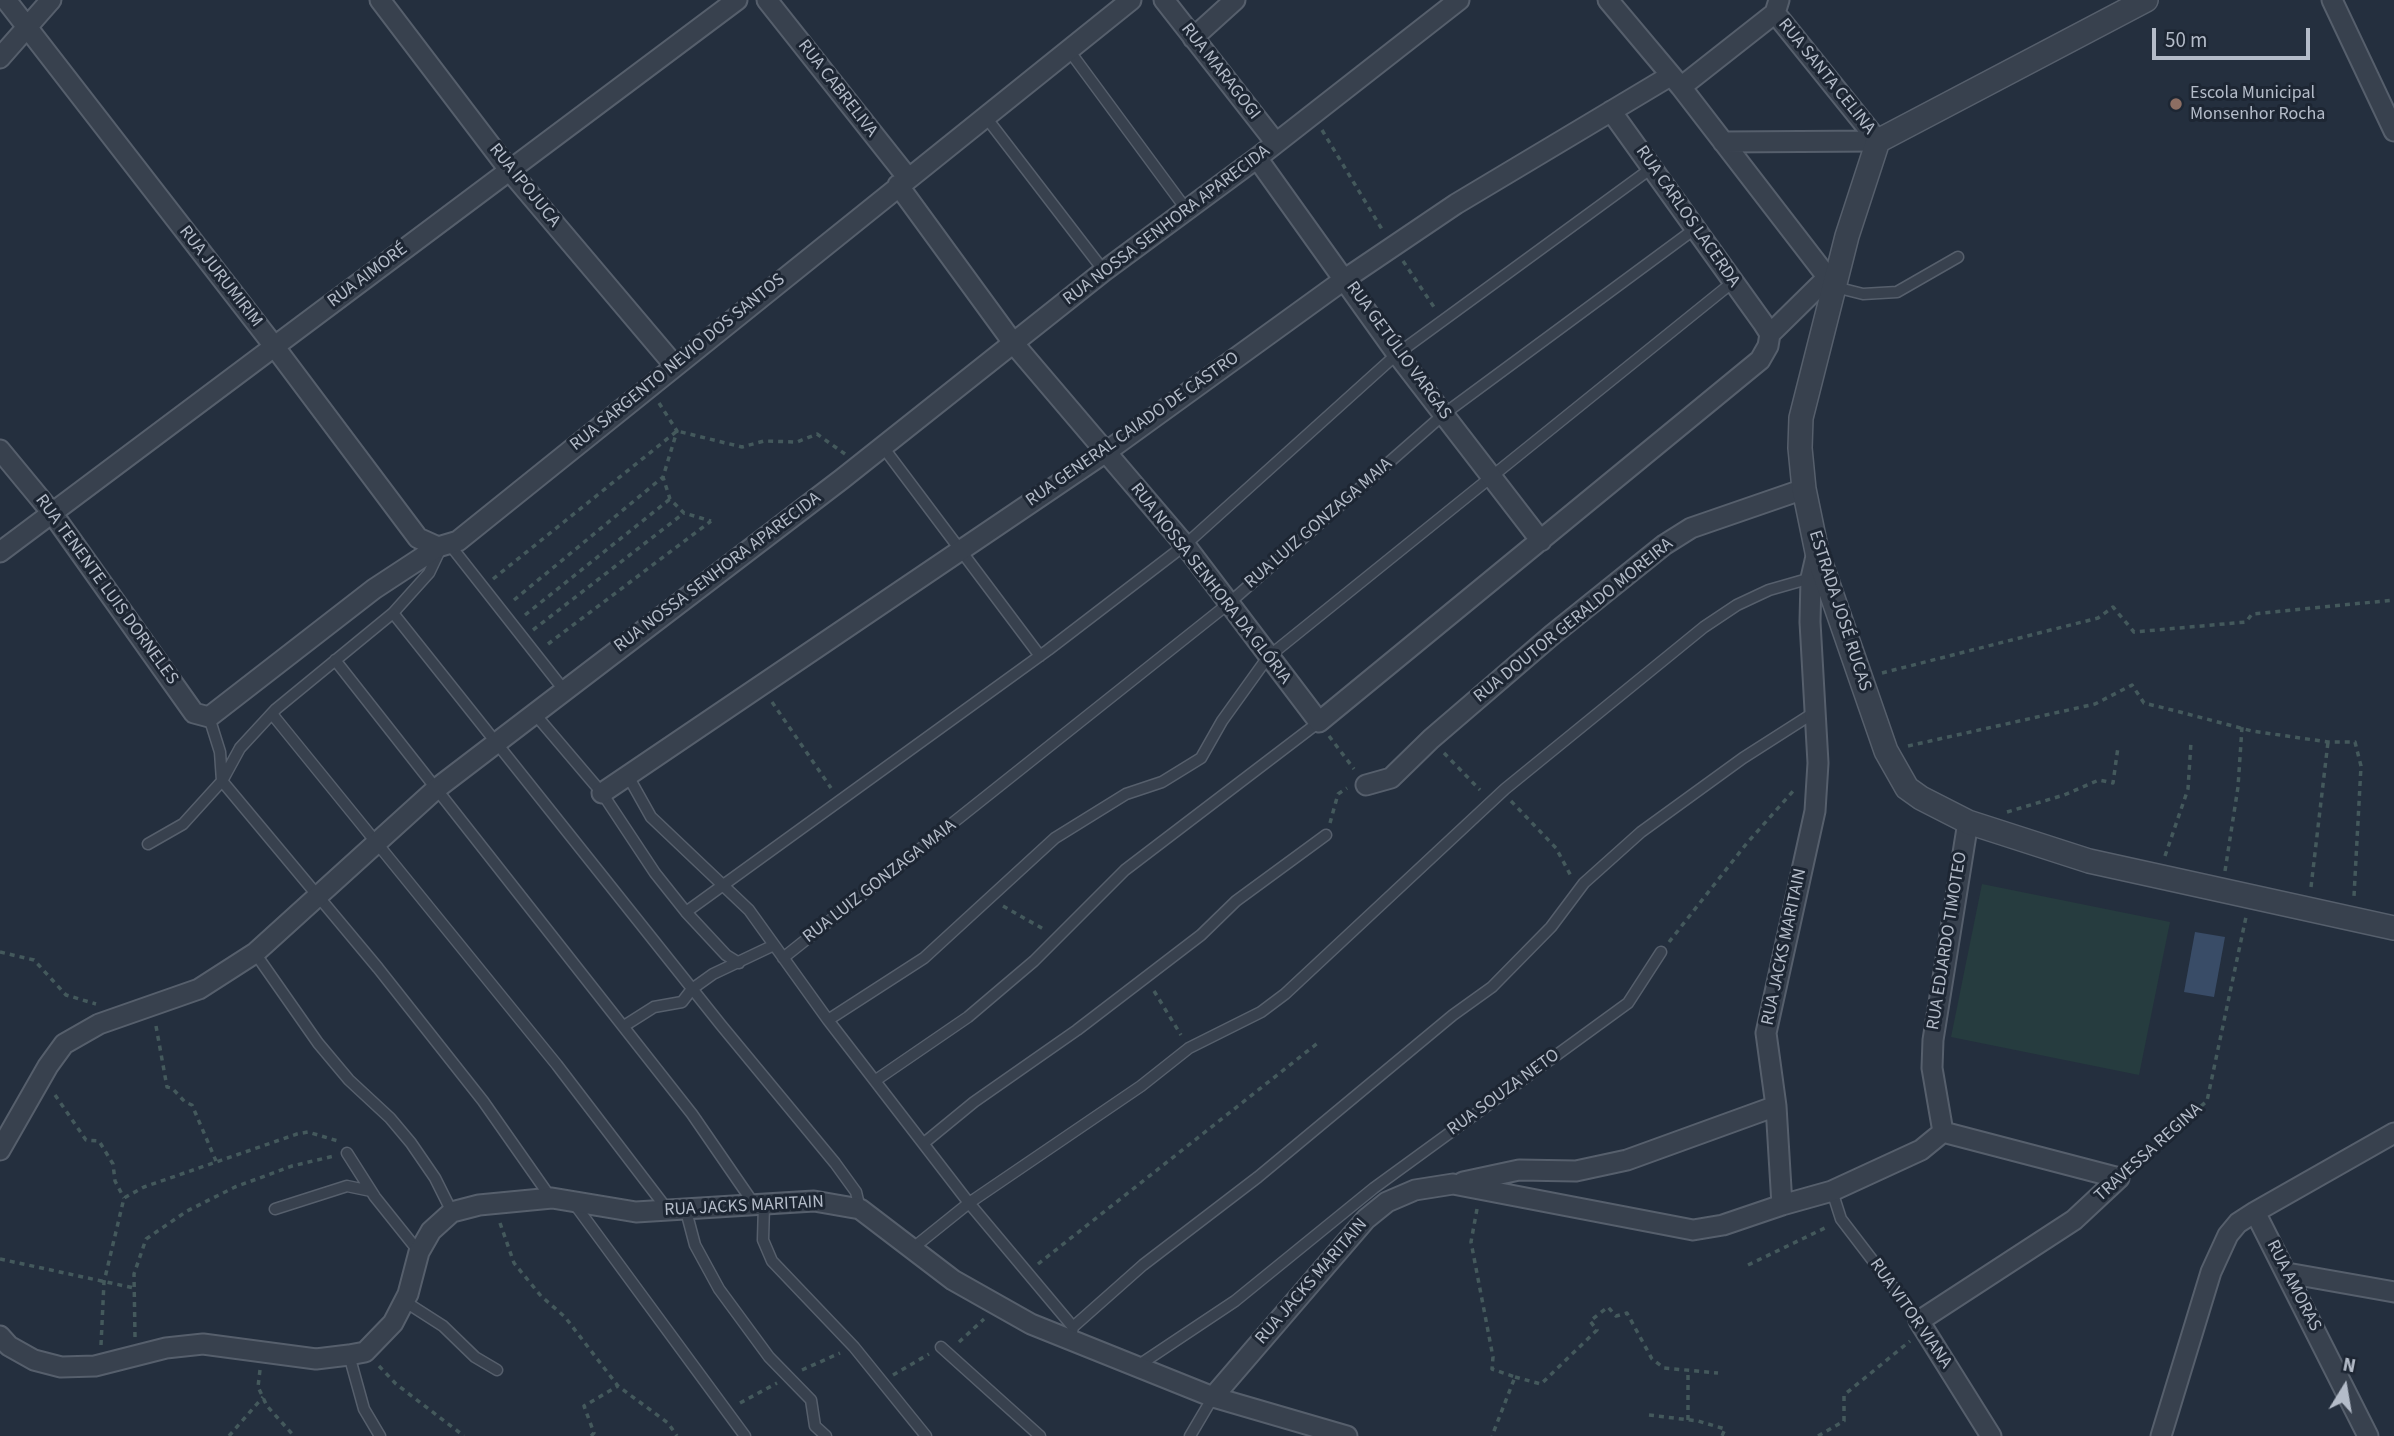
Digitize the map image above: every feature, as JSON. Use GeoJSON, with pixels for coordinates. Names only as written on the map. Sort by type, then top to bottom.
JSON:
{"type":"FeatureCollection","features":[{"type":"Feature","properties":{"kind":"street","name":"RUA JURUMIRIM"},"geometry":{"type":"LineString","coordinates":[[6,0],[274,346],[418,538],[443,546]]}},
{"type":"Feature","properties":{"kind":"street"},"geometry":{"type":"LineString","coordinates":[[0,58],[51,0]]}},
{"type":"Feature","properties":{"kind":"street","name":"RUA IPOJUCA"},"geometry":{"type":"LineString","coordinates":[[380,0],[510,171],[675,366]]}},
{"type":"Feature","properties":{"kind":"street","name":"RUA AIMORÉ"},"geometry":{"type":"LineString","coordinates":[[0,552],[737,0]]}},
{"type":"Feature","properties":{"kind":"street","name":"RUA CABRELIVA"},"geometry":{"type":"LineString","coordinates":[[767,0],[903,181]]}},
{"type":"Feature","properties":{"kind":"street","name":"RUA SARGENTO NEVIO DOS SANTOS"},"geometry":{"type":"LineString","coordinates":[[213,715],[374,589],[443,546],[675,366],[984,115],[1131,0]]}},
{"type":"Feature","properties":{"kind":"street","name":"RUA MARAGOGI"},"geometry":{"type":"LineString","coordinates":[[1164,0],[1276,143]]}},
{"type":"Feature","properties":{"kind":"street"},"geometry":{"type":"LineString","coordinates":[[1193,38],[1236,0]]}},
{"type":"Feature","properties":{"kind":"street","name":"RUA NOSSA SENHORA APARECIDA"},"geometry":{"type":"LineString","coordinates":[[0,1150],[41,1077],[64,1044],[82,1032],[199,989],[254,953],[436,789],[883,447],[1104,271],[1258,159],[1459,0]]}},
{"type":"Feature","properties":{"kind":"street"},"geometry":{"type":"LineString","coordinates":[[1319,722],[1760,360],[1768,346],[1766,329],[1831,283],[1676,81],[1608,0]]}},
{"type":"Feature","properties":{"kind":"street"},"geometry":{"type":"LineString","coordinates":[[1723,142],[1878,141],[2146,0]]}},
{"type":"Feature","properties":{"kind":"street"},"geometry":{"type":"LineString","coordinates":[[2332,0],[2388,102],[2394,131]]}},
{"type":"Feature","properties":{"kind":"street","name":"RUA SANTA CELINA"},"geometry":{"type":"LineString","coordinates":[[1676,81],[1777,7],[1878,141]]}},
{"type":"Feature","properties":{"kind":"street","name":"RUA GENERAL CAIADO DE CASTRO"},"geometry":{"type":"LineString","coordinates":[[602,793],[1106,452],[1345,279],[1456,204],[1611,111],[1676,81]]}},
{"type":"Feature","properties":{"kind":"street","name":"RUA CARLOS LACERDA"},"geometry":{"type":"LineString","coordinates":[[1611,111],[1766,329]]}},
{"type":"Feature","properties":{"kind":"street","name":"ESTRADA JOSÉ RUCAS"},"geometry":{"type":"LineString","coordinates":[[1878,141],[1831,283],[1801,418],[1800,448],[1804,489],[1816,552],[1886,751],[1907,788],[1968,822],[2089,861],[2394,928]]}},
{"type":"Feature","properties":{"kind":"street","name":"RUA GETÚLIO VARGAS"},"geometry":{"type":"LineString","coordinates":[[1258,159],[1397,354],[1541,541]]}},
{"type":"Feature","properties":{"kind":"street","name":"RUA NOSSA SENHORA DA GLÓRIA"},"geometry":{"type":"LineString","coordinates":[[903,181],[1014,344],[1185,545],[1319,722]]}},
{"type":"Feature","properties":{"kind":"street","name":"RUA TENENTE LUIS DORNELES"},"geometry":{"type":"LineString","coordinates":[[0,450],[52,513],[194,713],[213,715]]}},
{"type":"Feature","properties":{"kind":"street","name":"RUA DOUTOR GERALDO MOREIRA"},"geometry":{"type":"LineString","coordinates":[[1366,785],[1391,778],[1431,739],[1552,635],[1664,545],[1691,528],[1804,489]]}},
{"type":"Feature","properties":{"kind":"street","name":"RUA JACKS MARITAIN"},"geometry":{"type":"LineString","coordinates":[[452,1212],[493,1204],[552,1198],[636,1212],[814,1200],[860,1209],[953,1280],[996,1307],[1071,1333],[1136,1367],[1213,1397],[1366,1219],[1387,1202],[1415,1189],[1453,1184],[1693,1230],[1723,1225],[1782,1205],[1776,1106],[1766,1033],[1815,811],[1818,764],[1810,622],[1811,578],[1816,552]]}},
{"type":"Feature","properties":{"kind":"street","name":"RUA EDJARDO TIMOTEO"},"geometry":{"type":"LineString","coordinates":[[1944,1132],[1932,1068],[1933,1040],[1968,822]]}},
{"type":"Feature","properties":{"kind":"street"},"geometry":{"type":"LineString","coordinates":[[1453,1184],[1519,1170],[1576,1171],[1627,1160],[1776,1106]]}},
{"type":"Feature","properties":{"kind":"street"},"geometry":{"type":"LineString","coordinates":[[1782,1205],[1832,1191],[1921,1150],[1944,1132],[2119,1178]]}},
{"type":"Feature","properties":{"kind":"street"},"geometry":{"type":"LineString","coordinates":[[2161,1436],[2219,1253],[2238,1223],[2394,1133]]}},
{"type":"Feature","properties":{"kind":"street","name":"TRAVESSA REGINA"},"geometry":{"type":"LineString","coordinates":[[1921,1325],[2074,1220],[2119,1178]]}},
{"type":"Feature","properties":{"kind":"street"},"geometry":{"type":"LineString","coordinates":[[0,1336],[9,1346],[34,1360],[61,1367],[100,1365],[203,1344],[316,1359],[357,1354],[393,1323],[404,1301],[419,1252],[431,1231],[452,1212]]}},
{"type":"Feature","properties":{"kind":"street","name":"RUA AMORAS"},"geometry":{"type":"LineString","coordinates":[[2256,1212],[2368,1436]]}},
{"type":"Feature","properties":{"kind":"street"},"geometry":{"type":"LineString","coordinates":[[2287,1273],[2394,1292]]}},
{"type":"Feature","properties":{"kind":"street","name":"RUA VITOR VIANA"},"geometry":{"type":"LineString","coordinates":[[1921,1325],[1991,1436]]}},
{"type":"Feature","properties":{"kind":"street"},"geometry":{"type":"LineString","coordinates":[[1213,1397],[1347,1436]]}},
{"type":"Feature","properties":{"kind":"lane"},"geometry":{"type":"LineString","coordinates":[[1069,48],[1186,209]]}},
{"type":"Feature","properties":{"kind":"lane"},"geometry":{"type":"LineString","coordinates":[[984,115],[1104,271]]}},
{"type":"Feature","properties":{"kind":"lane"},"geometry":{"type":"LineString","coordinates":[[686,912],[1040,656],[1185,545],[1397,354],[1653,167]]}},
{"type":"Feature","properties":{"kind":"lane","name":"RUA LUIZ GONZAGA MAIA"},"geometry":{"type":"LineString","coordinates":[[783,958],[1228,604],[1444,414],[1696,228]]}},
{"type":"Feature","properties":{"kind":"lane"},"geometry":{"type":"LineString","coordinates":[[1831,283],[1863,294],[1898,292],[1958,257]]}},
{"type":"Feature","properties":{"kind":"lane"},"geometry":{"type":"LineString","coordinates":[[828,1020],[923,958],[1055,838],[1126,794],[1187,770],[1201,758],[1222,721],[1268,657],[1733,282]]}},
{"type":"Feature","properties":{"kind":"lane"},"geometry":{"type":"LineString","coordinates":[[883,447],[959,552],[1040,656]]}},
{"type":"Feature","properties":{"kind":"lane"},"geometry":{"type":"LineString","coordinates":[[148,844],[183,824],[222,781],[240,748],[272,714],[393,613],[429,573],[443,546],[483,587],[564,690]]}},
{"type":"Feature","properties":{"kind":"lane"},"geometry":{"type":"LineString","coordinates":[[913,1248],[969,1203],[1141,1086],[1189,1048],[1261,1012],[1285,994],[1502,792],[1704,627],[1737,605],[1769,590],[1811,578]]}},
{"type":"Feature","properties":{"kind":"lane"},"geometry":{"type":"LineString","coordinates":[[393,613],[498,741],[692,989],[835,1163],[856,1192],[860,1209]]}},
{"type":"Feature","properties":{"kind":"lane"},"geometry":{"type":"LineString","coordinates":[[335,660],[624,1026],[759,1204],[763,1240],[772,1261],[854,1347],[926,1436]]}},
{"type":"Feature","properties":{"kind":"lane"},"geometry":{"type":"LineString","coordinates":[[628,776],[650,817],[749,911],[828,1020],[969,1203],[1028,1272],[1071,1333],[1143,1265],[1258,1177],[1453,1015],[1493,986],[1551,927],[1578,891],[1641,832],[1743,758],[1816,712]]}},
{"type":"Feature","properties":{"kind":"lane"},"geometry":{"type":"LineString","coordinates":[[534,713],[602,793],[655,873],[686,912],[726,955],[739,963]]}},
{"type":"Feature","properties":{"kind":"lane"},"geometry":{"type":"LineString","coordinates":[[272,714],[678,1211],[719,1289],[769,1357],[811,1400],[815,1426],[826,1436]]}},
{"type":"Feature","properties":{"kind":"lane"},"geometry":{"type":"LineString","coordinates":[[213,715],[222,781],[318,895],[483,1101],[552,1198]]}},
{"type":"Feature","properties":{"kind":"lane"},"geometry":{"type":"LineString","coordinates":[[876,1080],[968,1017],[1058,938],[1125,870],[1319,722]]}},
{"type":"Feature","properties":{"kind":"lane"},"geometry":{"type":"LineString","coordinates":[[924,1143],[974,1102],[1201,935],[1236,901],[1326,835]]}},
{"type":"Feature","properties":{"kind":"lane"},"geometry":{"type":"LineString","coordinates":[[624,1026],[654,1007],[682,1002],[692,989],[713,974],[772,946]]}},
{"type":"Feature","properties":{"kind":"lane","name":"RUA SOUZA NETO"},"geometry":{"type":"LineString","coordinates":[[1136,1367],[1235,1301],[1374,1188],[1628,1003],[1661,952]]}},
{"type":"Feature","properties":{"kind":"lane"},"geometry":{"type":"LineString","coordinates":[[254,953],[326,1052],[411,1143],[435,1178],[452,1212]]}},
{"type":"Feature","properties":{"kind":"lane"},"geometry":{"type":"LineString","coordinates":[[347,1153],[371,1191],[419,1252]]}},
{"type":"Feature","properties":{"kind":"lane"},"geometry":{"type":"LineString","coordinates":[[275,1209],[347,1186],[371,1191]]}},
{"type":"Feature","properties":{"kind":"lane","name":"RUA VITOR VIANA"},"geometry":{"type":"LineString","coordinates":[[1832,1191],[1841,1219],[1921,1325]]}},
{"type":"Feature","properties":{"kind":"lane"},"geometry":{"type":"LineString","coordinates":[[572,1201],[745,1436]]}},
{"type":"Feature","properties":{"kind":"lane"},"geometry":{"type":"LineString","coordinates":[[404,1301],[443,1326],[475,1357],[497,1370]]}},
{"type":"Feature","properties":{"kind":"lane"},"geometry":{"type":"LineString","coordinates":[[944,1350],[1040,1436]]}},
{"type":"Feature","properties":{"kind":"lane"},"geometry":{"type":"LineString","coordinates":[[357,1354],[364,1409],[380,1436]]}},
{"type":"Feature","properties":{"kind":"lane"},"geometry":{"type":"LineString","coordinates":[[1191,1436],[1213,1397]]}},
{"type":"Feature","properties":{"kind":"path"},"geometry":{"type":"LineString","coordinates":[[1313,115],[1393,247],[1443,320]]}},
{"type":"Feature","properties":{"kind":"path"},"geometry":{"type":"LineString","coordinates":[[648,387],[677,431],[742,447],[764,441],[797,442],[817,434],[838,447],[858,466]]}},
{"type":"Feature","properties":{"kind":"path"},"geometry":{"type":"LineString","coordinates":[[501,611],[663,477],[677,431]]}},
{"type":"Feature","properties":{"kind":"path"},"geometry":{"type":"LineString","coordinates":[[483,587],[677,431]]}},
{"type":"Feature","properties":{"kind":"path"},"geometry":{"type":"LineString","coordinates":[[535,653],[711,521],[684,513],[670,499],[663,477]]}},
{"type":"Feature","properties":{"kind":"path"},"geometry":{"type":"LineString","coordinates":[[513,625],[670,499]]}},
{"type":"Feature","properties":{"kind":"path"},"geometry":{"type":"LineString","coordinates":[[523,637],[684,513]]}},
{"type":"Feature","properties":{"kind":"path"},"geometry":{"type":"LineString","coordinates":[[1860,679],[2098,618],[2113,607],[2134,632],[2246,622],[2252,614],[2394,600]]}},
{"type":"Feature","properties":{"kind":"path"},"geometry":{"type":"LineString","coordinates":[[1886,751],[2095,704],[2132,685],[2144,703],[2242,727],[2328,742],[2356,742],[2361,766],[2352,919]]}},
{"type":"Feature","properties":{"kind":"path"},"geometry":{"type":"LineString","coordinates":[[761,686],[839,801]]}},
{"type":"Feature","properties":{"kind":"path"},"geometry":{"type":"LineString","coordinates":[[1319,722],[1366,785]]}},
{"type":"Feature","properties":{"kind":"path"},"geometry":{"type":"LineString","coordinates":[[2221,892],[2238,787],[2242,727]]}},
{"type":"Feature","properties":{"kind":"path"},"geometry":{"type":"LineString","coordinates":[[1431,739],[1491,802]]}},
{"type":"Feature","properties":{"kind":"path"},"geometry":{"type":"LineString","coordinates":[[2157,878],[2188,789],[2191,742]]}},
{"type":"Feature","properties":{"kind":"path"},"geometry":{"type":"LineString","coordinates":[[2309,910],[2328,742]]}},
{"type":"Feature","properties":{"kind":"path"},"geometry":{"type":"LineString","coordinates":[[2000,813],[2064,795],[2099,780],[2113,783],[2118,747]]}},
{"type":"Feature","properties":{"kind":"path"},"geometry":{"type":"LineString","coordinates":[[1661,952],[1747,843],[1818,764]]}},
{"type":"Feature","properties":{"kind":"path"},"geometry":{"type":"LineString","coordinates":[[1326,835],[1338,794],[1355,783],[1366,785]]}},
{"type":"Feature","properties":{"kind":"path"},"geometry":{"type":"LineString","coordinates":[[1502,792],[1556,848],[1578,891]]}},
{"type":"Feature","properties":{"kind":"path"},"geometry":{"type":"LineString","coordinates":[[989,898],[1058,938]]}},
{"type":"Feature","properties":{"kind":"path","name":"TRAVESSA REGINA"},"geometry":{"type":"LineString","coordinates":[[2119,1178],[2207,1101],[2250,898]]}},
{"type":"Feature","properties":{"kind":"path"},"geometry":{"type":"LineString","coordinates":[[0,952],[34,960],[66,995],[129,1014]]}},
{"type":"Feature","properties":{"kind":"path"},"geometry":{"type":"LineString","coordinates":[[1145,977],[1189,1048]]}},
{"type":"Feature","properties":{"kind":"path"},"geometry":{"type":"LineString","coordinates":[[153,1006],[167,1087],[172,1087],[185,1102],[192,1105],[216,1161]]}},
{"type":"Feature","properties":{"kind":"path"},"geometry":{"type":"LineString","coordinates":[[1028,1272],[1319,1042]]}},
{"type":"Feature","properties":{"kind":"path"},"geometry":{"type":"LineString","coordinates":[[41,1077],[86,1140],[99,1141],[113,1164],[115,1181],[124,1198],[104,1282],[100,1365]]}},
{"type":"Feature","properties":{"kind":"path"},"geometry":{"type":"LineString","coordinates":[[124,1198],[144,1187],[216,1161],[308,1132],[337,1140],[347,1153],[292,1166],[235,1187],[187,1211],[146,1239],[134,1274],[136,1356]]}},
{"type":"Feature","properties":{"kind":"path"},"geometry":{"type":"LineString","coordinates":[[1480,1190],[1471,1242],[1493,1357],[1492,1369],[1541,1384],[1597,1330],[1590,1321],[1608,1307],[1616,1317],[1627,1313],[1652,1359],[1664,1368],[1718,1373]]}},
{"type":"Feature","properties":{"kind":"path"},"geometry":{"type":"LineString","coordinates":[[493,1204],[514,1263],[541,1296],[565,1317],[618,1386],[668,1423],[677,1436]]}},
{"type":"Feature","properties":{"kind":"path"},"geometry":{"type":"LineString","coordinates":[[1748,1265],[1841,1219]]}},
{"type":"Feature","properties":{"kind":"path"},"geometry":{"type":"LineString","coordinates":[[0,1259],[134,1288]]}},
{"type":"Feature","properties":{"kind":"path"},"geometry":{"type":"LineString","coordinates":[[882,1381],[944,1350],[996,1307]]}},
{"type":"Feature","properties":{"kind":"path"},"geometry":{"type":"LineString","coordinates":[[1818,1436],[1844,1421],[1844,1395],[1921,1325]]}},
{"type":"Feature","properties":{"kind":"path"},"geometry":{"type":"LineString","coordinates":[[262,1350],[258,1387],[294,1436]]}},
{"type":"Feature","properties":{"kind":"path"},"geometry":{"type":"LineString","coordinates":[[357,1354],[464,1436]]}},
{"type":"Feature","properties":{"kind":"path"},"geometry":{"type":"LineString","coordinates":[[1688,1370],[1688,1420]]}},
{"type":"Feature","properties":{"kind":"path"},"geometry":{"type":"LineString","coordinates":[[1492,1436],[1515,1377]]}},
{"type":"Feature","properties":{"kind":"path"},"geometry":{"type":"LineString","coordinates":[[591,1436],[594,1433],[584,1406],[618,1386]]}},
{"type":"Feature","properties":{"kind":"path"},"geometry":{"type":"LineString","coordinates":[[229,1436],[263,1397]]}},
{"type":"Feature","properties":{"kind":"path"},"geometry":{"type":"LineString","coordinates":[[1649,1415],[1688,1420],[1725,1429],[1722,1436]]}},
{"type":"Feature","properties":{"kind":"green space"},"geometry":{"type":"Polygon","coordinates":[[[1982,884],[2170,922],[2139,1075],[1951,1037],[1982,884]]]}},
{"type":"Feature","properties":{"kind":"water"},"geometry":{"type":"Polygon","coordinates":[[[2195,932],[2225,937],[2214,997],[2184,992],[2195,932]]]}},
{"type":"Feature","properties":{"kind":"place","name":"Escola Municipal Monsenhor Rocha"},"geometry":{"type":"Point","coordinates":[2176,104]}}]}
